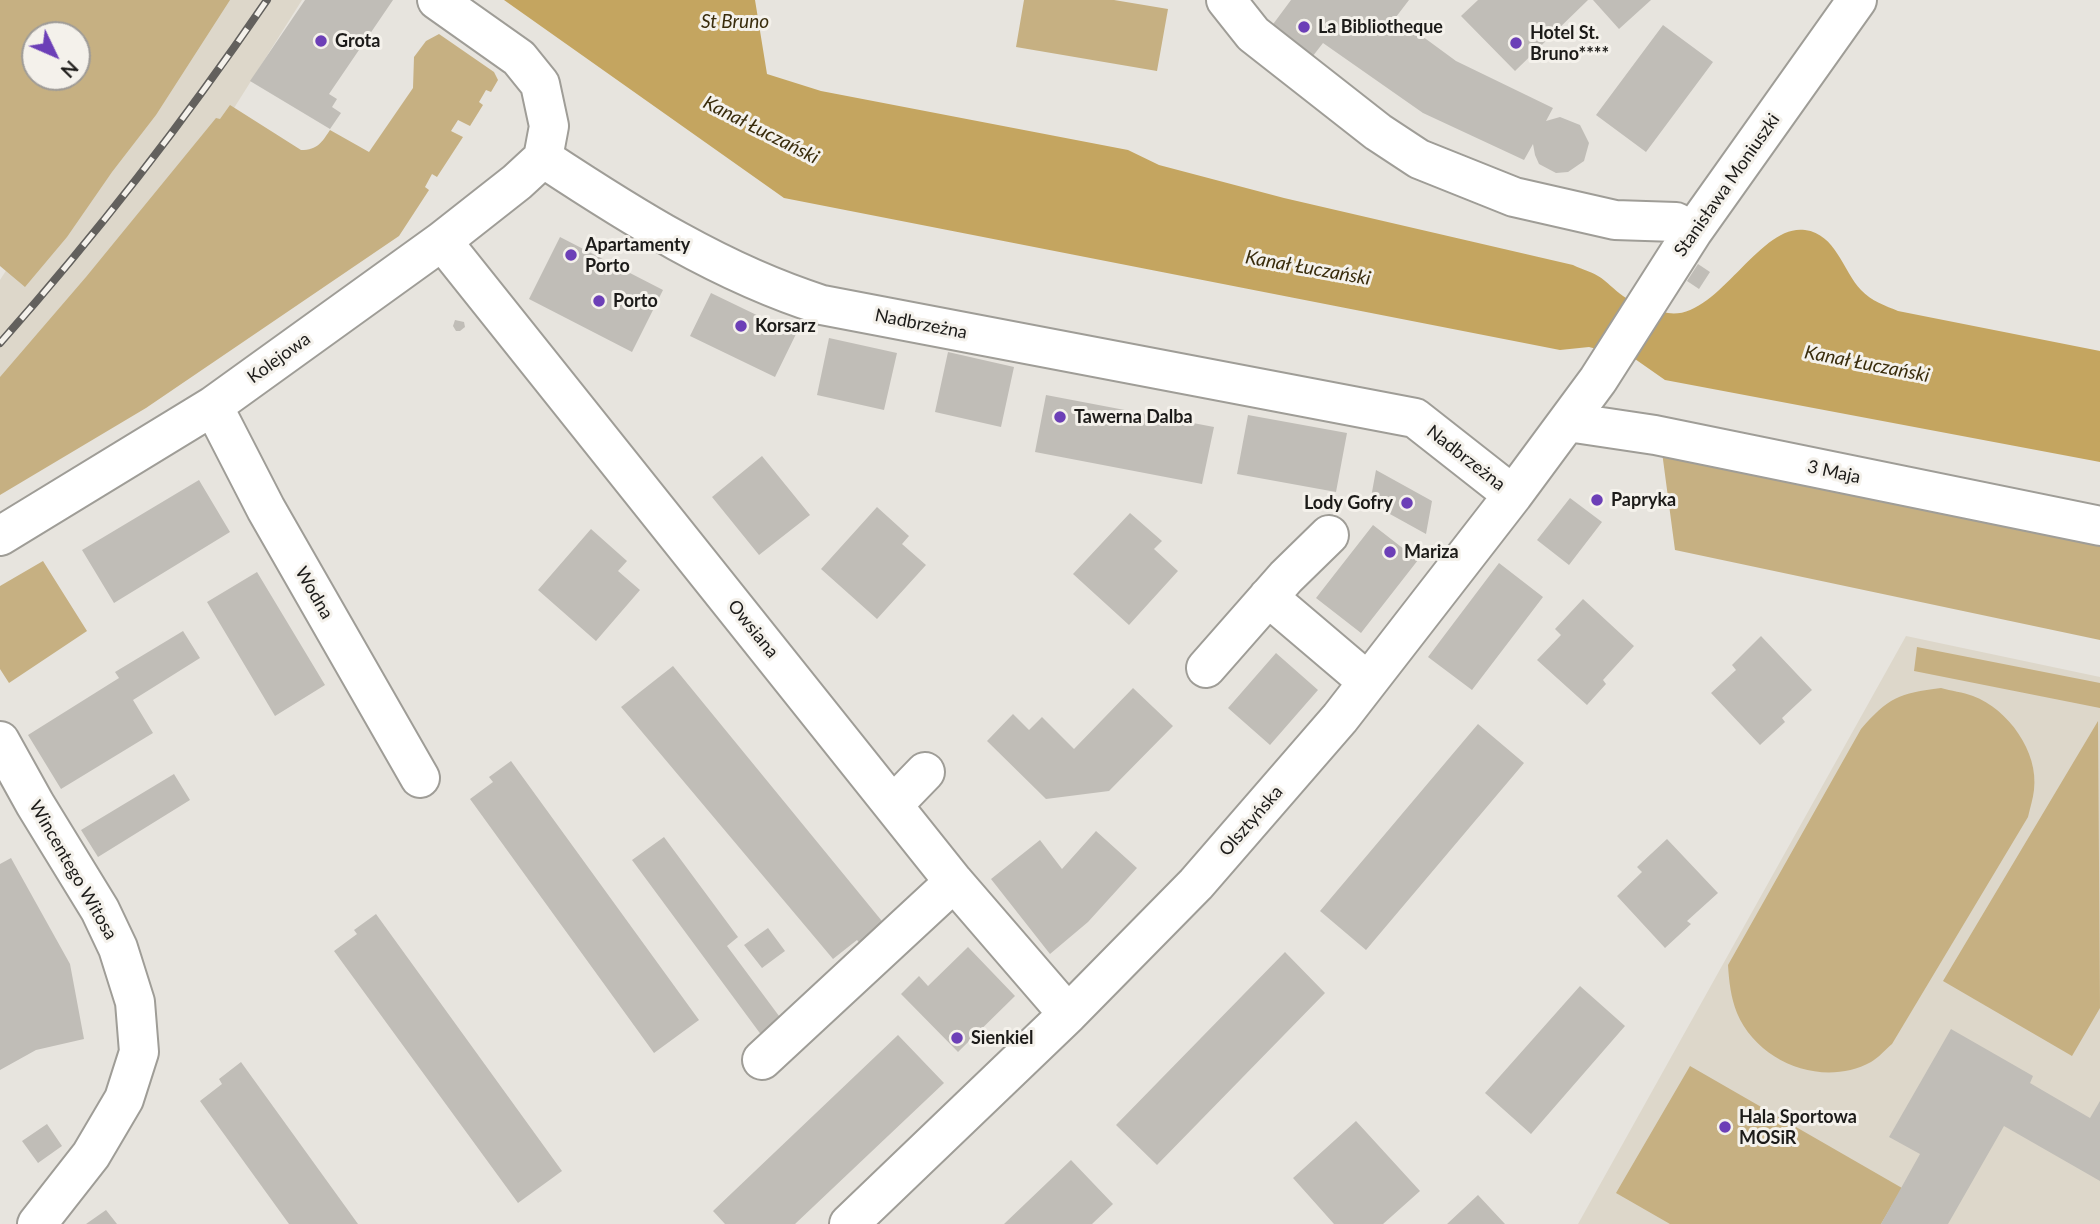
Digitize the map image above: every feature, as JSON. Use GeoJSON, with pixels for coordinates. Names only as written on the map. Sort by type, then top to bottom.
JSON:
{"type":"FeatureCollection","features":[{"type":"Feature","properties":{"kind":"street"},"geometry":{"type":"LineString","coordinates":[[437,0],[519,58],[540,85],[549,126],[543,158]]}},
{"type":"Feature","properties":{"kind":"street"},"geometry":{"type":"LineString","coordinates":[[1226,0],[1252,34],[1378,132],[1419,159],[1514,197],[1615,220],[1676,222],[1693,231]]}},
{"type":"Feature","properties":{"kind":"street","name":"Stanisława Moniuszki"},"geometry":{"type":"LineString","coordinates":[[1602,374],[1693,231],[1857,0]]}},
{"type":"Feature","properties":{"kind":"street","name":"Kolejowa"},"geometry":{"type":"LineString","coordinates":[[0,536],[213,405],[442,241],[543,158]]}},
{"type":"Feature","properties":{"kind":"street","name":"Nadbrzeżna"},"geometry":{"type":"LineString","coordinates":[[543,158],[628,215],[739,274],[778,291],[821,305],[1415,418],[1513,495]]}},
{"type":"Feature","properties":{"kind":"street","name":"Owsiana"},"geometry":{"type":"LineString","coordinates":[[442,241],[954,882],[1069,1014]]}},
{"type":"Feature","properties":{"kind":"street","name":"Olsztyńska"},"geometry":{"type":"LineString","coordinates":[[849,1224],[1069,1014],[1196,884],[1340,718],[1513,495],[1602,374]]}},
{"type":"Feature","properties":{"kind":"street","name":"Wodna"},"geometry":{"type":"LineString","coordinates":[[213,405],[266,509],[421,778]]}},
{"type":"Feature","properties":{"kind":"street","name":"3 Maja"},"geometry":{"type":"LineString","coordinates":[[1568,422],[1655,435],[2100,526]]}},
{"type":"Feature","properties":{"kind":"street"},"geometry":{"type":"LineString","coordinates":[[1206,668],[1268,597],[1329,535]]}},
{"type":"Feature","properties":{"kind":"street"},"geometry":{"type":"LineString","coordinates":[[1268,597],[1368,682]]}},
{"type":"Feature","properties":{"kind":"street","name":"Wincentego Witosa"},"geometry":{"type":"LineString","coordinates":[[0,741],[47,825],[100,910],[118,948],[135,1002],[139,1052],[124,1099],[91,1155],[37,1224]]}},
{"type":"Feature","properties":{"kind":"street"},"geometry":{"type":"LineString","coordinates":[[892,804],[925,772]]}},
{"type":"Feature","properties":{"kind":"street"},"geometry":{"type":"LineString","coordinates":[[762,1060],[954,882]]}},
{"type":"Feature","properties":{"kind":"shaded area"},"geometry":{"type":"Polygon","coordinates":[[[0,0],[230,0],[156,115],[67,237],[25,287],[0,266],[0,0]]]}},
{"type":"Feature","properties":{"kind":"shaded area"},"geometry":{"type":"Polygon","coordinates":[[[179,0],[302,0],[190,178],[0,410],[0,280],[179,0]]]}},
{"type":"Feature","properties":{"kind":"shaded area"},"geometry":{"type":"Polygon","coordinates":[[[1024,0],[1114,0],[1168,9],[1157,71],[1016,47],[1024,0]]]}},
{"type":"Feature","properties":{"kind":"shaded area"},"geometry":{"type":"Polygon","coordinates":[[[439,34],[494,72],[498,80],[491,92],[486,90],[479,102],[483,105],[470,126],[458,120],[451,131],[463,137],[437,177],[432,174],[425,187],[429,190],[399,236],[146,408],[0,495],[0,377],[216,118],[220,119],[230,105],[301,150],[316,147],[330,130],[369,152],[413,88],[414,57],[426,41],[439,34]]]}},
{"type":"Feature","properties":{"kind":"shaded area"},"geometry":{"type":"Polygon","coordinates":[[[1662,452],[2100,540],[2100,640],[1675,550],[1662,452]]]}},
{"type":"Feature","properties":{"kind":"shaded area"},"geometry":{"type":"Polygon","coordinates":[[[43,561],[87,631],[9,683],[0,669],[0,586],[43,561]]]}},
{"type":"Feature","properties":{"kind":"shaded area"},"geometry":{"type":"Polygon","coordinates":[[[1906,636],[2100,677],[2100,1224],[1578,1224],[1906,636]]]}},
{"type":"Feature","properties":{"kind":"shaded area"},"geometry":{"type":"Polygon","coordinates":[[[1917,647],[2100,683],[2100,708],[1914,671],[1917,647]]]}},
{"type":"Feature","properties":{"kind":"shaded area"},"geometry":{"type":"Polygon","coordinates":[[[1941,688],[1986,702],[2009,721],[2018,734],[2026,747],[2034,776],[2034,793],[2028,817],[1892,1044],[1874,1060],[1852,1069],[1813,1071],[1794,1066],[1776,1057],[1747,1031],[1733,1002],[1728,965],[1861,729],[1879,710],[1895,699],[1915,692],[1941,688]]]}},
{"type":"Feature","properties":{"kind":"shaded area"},"geometry":{"type":"Polygon","coordinates":[[[2098,721],[2100,1008],[2072,1056],[1943,981],[2098,721]]]}},
{"type":"Feature","properties":{"kind":"shaded area","name":"Hala Sportowa MOSiR"},"geometry":{"type":"Polygon","coordinates":[[[1690,1066],[1902,1188],[1881,1224],[1670,1224],[1616,1193],[1690,1066]]]}},
{"type":"Feature","properties":{"kind":"water"},"geometry":{"type":"Polygon","coordinates":[[[504,0],[755,0],[767,74],[821,91],[1128,150],[1159,165],[1284,198],[1573,265],[1598,276],[1633,302],[1668,313],[1686,311],[1704,302],[1771,241],[1788,232],[1805,230],[1816,233],[1832,246],[1865,294],[1898,311],[2100,351],[2100,462],[1665,380],[1635,359],[1589,347],[1560,350],[784,198],[504,0]]]}},
{"type":"Feature","properties":{"kind":"building","name":"Grota"},"geometry":{"type":"Polygon","coordinates":[[[305,0],[393,0],[329,94],[337,99],[332,107],[341,113],[330,129],[250,81],[305,0]]]}},
{"type":"Feature","properties":{"kind":"building"},"geometry":{"type":"Polygon","coordinates":[[[1291,0],[1409,0],[1396,17],[1456,61],[1553,108],[1546,121],[1560,117],[1580,125],[1589,143],[1584,161],[1568,172],[1556,173],[1539,164],[1533,144],[1524,160],[1423,113],[1323,43],[1309,61],[1268,31],[1291,0]]]}},
{"type":"Feature","properties":{"kind":"building","name":"Hotel St. Bruno****"},"geometry":{"type":"Polygon","coordinates":[[[1478,0],[1588,0],[1515,71],[1461,16],[1478,0]]]}},
{"type":"Feature","properties":{"kind":"building","name":"Hotel St. Bruno****"},"geometry":{"type":"Polygon","coordinates":[[[1593,0],[1651,0],[1619,29],[1593,0]]]}},
{"type":"Feature","properties":{"kind":"building"},"geometry":{"type":"Polygon","coordinates":[[[1663,25],[1713,62],[1646,152],[1596,115],[1663,25]]]}},
{"type":"Feature","properties":{"kind":"building"},"geometry":{"type":"Polygon","coordinates":[[[560,237],[663,290],[632,352],[529,299],[560,237]]]}},
{"type":"Feature","properties":{"kind":"building"},"geometry":{"type":"Polygon","coordinates":[[[1698,264],[1710,272],[1699,289],[1687,281],[1698,264]]]}},
{"type":"Feature","properties":{"kind":"building"},"geometry":{"type":"Polygon","coordinates":[[[711,293],[796,334],[775,377],[690,336],[711,293]]]}},
{"type":"Feature","properties":{"kind":"building"},"geometry":{"type":"Polygon","coordinates":[[[455,320],[464,322],[465,327],[456,331],[453,326],[455,320]]]}},
{"type":"Feature","properties":{"kind":"building"},"geometry":{"type":"Polygon","coordinates":[[[829,338],[897,353],[884,410],[817,395],[829,338]]]}},
{"type":"Feature","properties":{"kind":"building"},"geometry":{"type":"Polygon","coordinates":[[[948,352],[1014,367],[1001,427],[935,412],[948,352]]]}},
{"type":"Feature","properties":{"kind":"building"},"geometry":{"type":"Polygon","coordinates":[[[1046,395],[1214,427],[1202,484],[1035,452],[1046,395]]]}},
{"type":"Feature","properties":{"kind":"building"},"geometry":{"type":"Polygon","coordinates":[[[1248,415],[1347,433],[1336,492],[1237,474],[1248,415]]]}},
{"type":"Feature","properties":{"kind":"building"},"geometry":{"type":"Polygon","coordinates":[[[762,456],[810,515],[759,555],[712,497],[762,456]]]}},
{"type":"Feature","properties":{"kind":"building"},"geometry":{"type":"Polygon","coordinates":[[[1376,470],[1432,501],[1426,534],[1370,503],[1376,470]]]}},
{"type":"Feature","properties":{"kind":"building"},"geometry":{"type":"Polygon","coordinates":[[[199,480],[230,532],[114,603],[82,550],[199,480]]]}},
{"type":"Feature","properties":{"kind":"building"},"geometry":{"type":"Polygon","coordinates":[[[1570,498],[1602,522],[1569,565],[1537,540],[1570,498]]]}},
{"type":"Feature","properties":{"kind":"building"},"geometry":{"type":"Polygon","coordinates":[[[877,507],[909,536],[902,544],[926,565],[877,619],[821,569],[877,507]]]}},
{"type":"Feature","properties":{"kind":"building"},"geometry":{"type":"Polygon","coordinates":[[[1130,513],[1162,541],[1154,549],[1178,571],[1129,625],[1073,574],[1130,513]]]}},
{"type":"Feature","properties":{"kind":"building"},"geometry":{"type":"Polygon","coordinates":[[[1373,525],[1418,560],[1361,633],[1316,598],[1373,525]]]}},
{"type":"Feature","properties":{"kind":"building"},"geometry":{"type":"Polygon","coordinates":[[[591,529],[627,561],[618,571],[640,590],[596,641],[538,590],[591,529]]]}},
{"type":"Feature","properties":{"kind":"building"},"geometry":{"type":"Polygon","coordinates":[[[1499,563],[1543,597],[1472,690],[1428,657],[1499,563]]]}},
{"type":"Feature","properties":{"kind":"building"},"geometry":{"type":"Polygon","coordinates":[[[257,572],[325,685],[275,716],[207,602],[257,572]]]}},
{"type":"Feature","properties":{"kind":"building"},"geometry":{"type":"Polygon","coordinates":[[[1583,599],[1634,646],[1603,680],[1606,684],[1587,705],[1537,660],[1561,635],[1555,629],[1583,599]]]}},
{"type":"Feature","properties":{"kind":"building"},"geometry":{"type":"Polygon","coordinates":[[[183,631],[200,658],[133,700],[153,733],[61,789],[28,735],[119,678],[115,672],[183,631]]]}},
{"type":"Feature","properties":{"kind":"building"},"geometry":{"type":"Polygon","coordinates":[[[1761,636],[1812,690],[1782,718],[1785,722],[1760,745],[1711,693],[1736,670],[1732,665],[1761,636]]]}},
{"type":"Feature","properties":{"kind":"building"},"geometry":{"type":"Polygon","coordinates":[[[1276,653],[1318,690],[1270,745],[1228,708],[1276,653]]]}},
{"type":"Feature","properties":{"kind":"building"},"geometry":{"type":"Polygon","coordinates":[[[673,666],[886,926],[862,946],[857,940],[833,959],[621,707],[673,666]]]}},
{"type":"Feature","properties":{"kind":"building"},"geometry":{"type":"Polygon","coordinates":[[[1133,688],[1173,726],[1109,791],[1046,799],[987,741],[1013,714],[1029,730],[1042,717],[1074,749],[1133,688]]]}},
{"type":"Feature","properties":{"kind":"building"},"geometry":{"type":"Polygon","coordinates":[[[1478,724],[1524,763],[1366,950],[1320,911],[1478,724]]]}},
{"type":"Feature","properties":{"kind":"building"},"geometry":{"type":"Polygon","coordinates":[[[511,761],[699,1020],[654,1053],[470,799],[493,782],[489,777],[511,761]]]}},
{"type":"Feature","properties":{"kind":"building"},"geometry":{"type":"Polygon","coordinates":[[[174,774],[190,800],[98,857],[81,830],[174,774]]]}},
{"type":"Feature","properties":{"kind":"building"},"geometry":{"type":"Polygon","coordinates":[[[1096,831],[1137,868],[1088,922],[1050,954],[991,879],[1040,840],[1062,869],[1096,831]]]}},
{"type":"Feature","properties":{"kind":"building"},"geometry":{"type":"Polygon","coordinates":[[[664,837],[738,937],[727,946],[782,1020],[762,1036],[632,860],[664,837]]]}},
{"type":"Feature","properties":{"kind":"building"},"geometry":{"type":"Polygon","coordinates":[[[1667,839],[1718,893],[1687,921],[1691,924],[1665,948],[1617,896],[1642,872],[1637,867],[1667,839]]]}},
{"type":"Feature","properties":{"kind":"building"},"geometry":{"type":"Polygon","coordinates":[[[11,858],[70,964],[84,1039],[36,1050],[0,1070],[0,864],[11,858]]]}},
{"type":"Feature","properties":{"kind":"building"},"geometry":{"type":"Polygon","coordinates":[[[376,914],[562,1171],[518,1203],[334,951],[357,934],[354,930],[376,914]]]}},
{"type":"Feature","properties":{"kind":"building"},"geometry":{"type":"Polygon","coordinates":[[[768,928],[785,951],[762,968],[744,945],[768,928]]]}},
{"type":"Feature","properties":{"kind":"building"},"geometry":{"type":"Polygon","coordinates":[[[968,947],[1015,996],[958,1052],[901,994],[919,976],[928,986],[968,947]]]}},
{"type":"Feature","properties":{"kind":"building"},"geometry":{"type":"Polygon","coordinates":[[[1285,952],[1325,993],[1157,1165],[1116,1125],[1285,952]]]}},
{"type":"Feature","properties":{"kind":"building"},"geometry":{"type":"Polygon","coordinates":[[[1580,986],[1625,1026],[1531,1134],[1485,1093],[1580,986]]]}},
{"type":"Feature","properties":{"kind":"building"},"geometry":{"type":"Polygon","coordinates":[[[1951,1029],[2033,1076],[2030,1083],[2090,1118],[2100,1101],[2100,1181],[2004,1126],[1948,1224],[1881,1224],[1920,1154],[1889,1137],[1951,1029]]]}},
{"type":"Feature","properties":{"kind":"building"},"geometry":{"type":"Polygon","coordinates":[[[898,1035],[944,1083],[795,1224],[725,1224],[713,1211],[898,1035]]]}},
{"type":"Feature","properties":{"kind":"building"},"geometry":{"type":"Polygon","coordinates":[[[241,1062],[358,1224],[289,1224],[200,1101],[222,1084],[219,1079],[241,1062]]]}},
{"type":"Feature","properties":{"kind":"building"},"geometry":{"type":"Polygon","coordinates":[[[1356,1121],[1420,1191],[1383,1224],[1334,1224],[1293,1178],[1356,1121]]]}},
{"type":"Feature","properties":{"kind":"building"},"geometry":{"type":"Polygon","coordinates":[[[47,1124],[62,1146],[38,1163],[22,1141],[47,1124]]]}},
{"type":"Feature","properties":{"kind":"building"},"geometry":{"type":"Polygon","coordinates":[[[1071,1160],[1113,1204],[1092,1224],[1004,1224],[1071,1160]]]}},
{"type":"Feature","properties":{"kind":"building"},"geometry":{"type":"Polygon","coordinates":[[[1478,1195],[1505,1224],[1447,1224],[1478,1195]]]}},
{"type":"Feature","properties":{"kind":"building"},"geometry":{"type":"Polygon","coordinates":[[[106,1210],[117,1224],[86,1224],[106,1210]]]}},
{"type":"Feature","properties":{"kind":"railway"},"geometry":{"type":"LineString","coordinates":[[0,343],[71,261],[139,176],[267,0]]}},
{"type":"Feature","properties":{"kind":"place","name":"La Bibliotheque"},"geometry":{"type":"Point","coordinates":[1304,27]}},
{"type":"Feature","properties":{"kind":"place","name":"Grota"},"geometry":{"type":"Point","coordinates":[321,41]}},
{"type":"Feature","properties":{"kind":"place","name":"Hotel St. Bruno****"},"geometry":{"type":"Point","coordinates":[1516,43]}},
{"type":"Feature","properties":{"kind":"place","name":"Apartamenty Porto"},"geometry":{"type":"Point","coordinates":[571,255]}},
{"type":"Feature","properties":{"kind":"place","name":"Porto"},"geometry":{"type":"Point","coordinates":[599,301]}},
{"type":"Feature","properties":{"kind":"place","name":"Korsarz"},"geometry":{"type":"Point","coordinates":[741,326]}},
{"type":"Feature","properties":{"kind":"place","name":"Tawerna Dalba"},"geometry":{"type":"Point","coordinates":[1060,417]}},
{"type":"Feature","properties":{"kind":"place","name":"Papryka"},"geometry":{"type":"Point","coordinates":[1597,500]}},
{"type":"Feature","properties":{"kind":"place","name":"Lody Gofry"},"geometry":{"type":"Point","coordinates":[1407,503]}},
{"type":"Feature","properties":{"kind":"place","name":"Mariza"},"geometry":{"type":"Point","coordinates":[1390,552]}},
{"type":"Feature","properties":{"kind":"place","name":"Sienkiel"},"geometry":{"type":"Point","coordinates":[957,1038]}},
{"type":"Feature","properties":{"kind":"place","name":"Hala Sportowa MOSiR"},"geometry":{"type":"Point","coordinates":[1725,1127]}},
{"type":"Feature","properties":{"kind":"water label","name":"St Bruno"},"geometry":{"type":"Point","coordinates":[735,22]}},
{"type":"Feature","properties":{"kind":"water label","name":"Kanał Łuczański"},"geometry":{"type":"Point","coordinates":[761,130]}},
{"type":"Feature","properties":{"kind":"water label","name":"Kanał Łuczański"},"geometry":{"type":"Point","coordinates":[1308,268]}},
{"type":"Feature","properties":{"kind":"water label","name":"Kanał Łuczański"},"geometry":{"type":"Point","coordinates":[1867,364]}}]}
